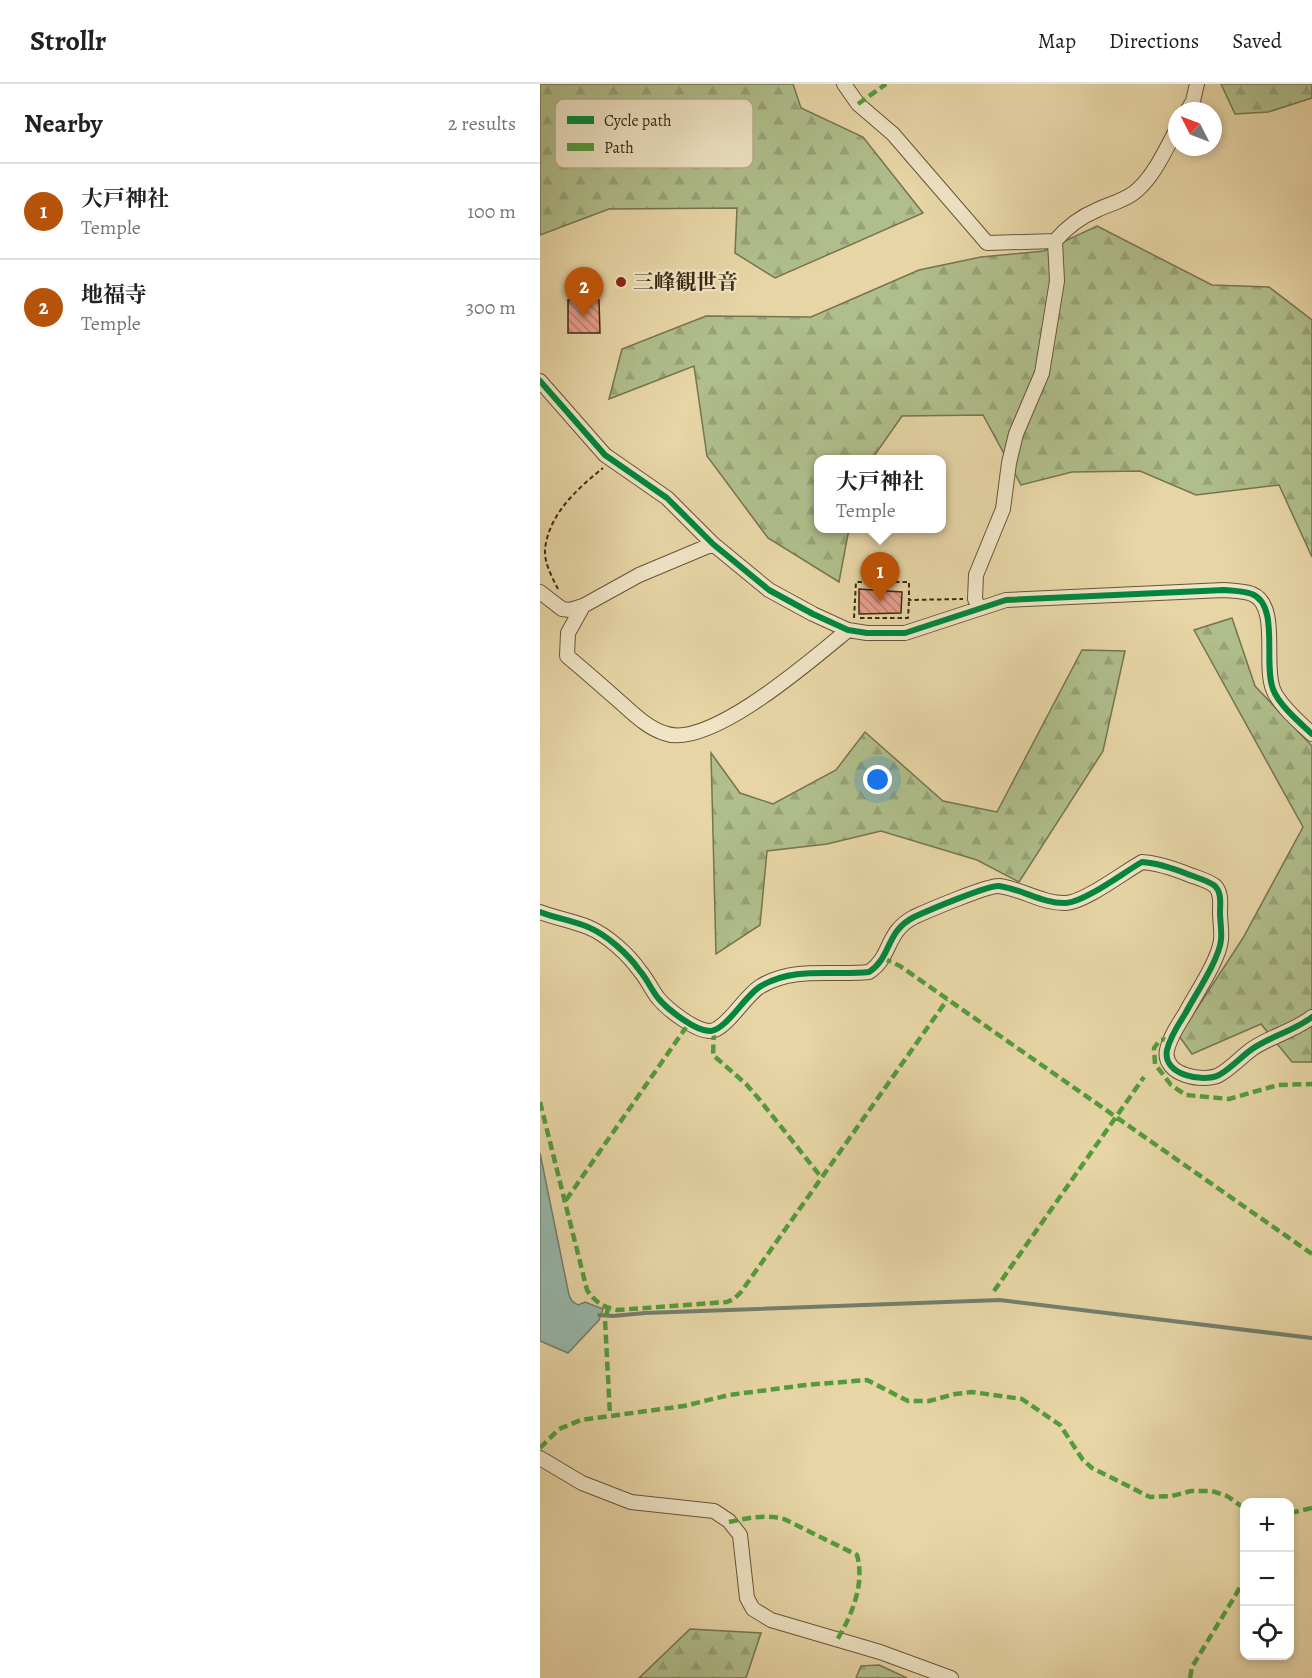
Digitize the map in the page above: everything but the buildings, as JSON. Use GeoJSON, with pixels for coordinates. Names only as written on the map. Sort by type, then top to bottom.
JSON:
{"type":"FeatureCollection","features":[{"type":"Feature","properties":{"kind":"street"},"geometry":{"type":"LineString","coordinates":[[844,84],[858,104],[892,134],[987,243],[1055,240],[1070,224],[1136,191],[1154,169],[1168,145]]}},
{"type":"Feature","properties":{"kind":"street"},"geometry":{"type":"LineString","coordinates":[[1193,102],[1197,84]]}},
{"type":"Feature","properties":{"kind":"street"},"geometry":{"type":"LineString","coordinates":[[977,603],[976,575],[1003,509],[1009,463],[1016,434],[1042,373],[1057,280],[1055,240]]}},
{"type":"Feature","properties":{"kind":"street"},"geometry":{"type":"LineString","coordinates":[[540,381],[613,462],[667,498],[712,544],[769,590],[848,630],[867,633],[905,633],[977,603],[1006,600],[1224,590],[1254,595],[1263,602],[1268,614],[1269,670],[1273,690],[1312,734]]}},
{"type":"Feature","properties":{"kind":"street"},"geometry":{"type":"LineString","coordinates":[[540,592],[562,609],[576,608],[639,575],[712,544]]}},
{"type":"Feature","properties":{"kind":"street"},"geometry":{"type":"LineString","coordinates":[[576,608],[568,633],[567,656],[647,725],[666,735],[683,736],[704,731],[740,711],[798,671],[848,630]]}},
{"type":"Feature","properties":{"kind":"street"},"geometry":{"type":"LineString","coordinates":[[540,912],[598,932],[624,953],[666,1006],[704,1030],[714,1031],[761,986],[788,975],[869,972],[877,967],[896,929],[932,909],[998,886],[1054,902],[1067,903],[1082,898],[1142,862],[1150,862],[1172,867],[1196,877],[1215,886],[1220,892],[1221,940],[1200,988],[1170,1039],[1166,1054],[1175,1069],[1188,1076],[1205,1079],[1219,1075],[1252,1049],[1269,1039],[1286,1033],[1312,1017]]}},
{"type":"Feature","properties":{"kind":"street"},"geometry":{"type":"LineString","coordinates":[[540,1458],[570,1478],[631,1502],[714,1511],[729,1521],[740,1535],[747,1598],[753,1609],[771,1620],[880,1652],[951,1678]]}},
{"type":"Feature","properties":{"kind":"path"},"geometry":{"type":"LineString","coordinates":[[576,608],[557,588],[545,549],[552,525],[563,506],[603,468],[613,462]]}},
{"type":"Feature","properties":{"kind":"path"},"geometry":{"type":"LineString","coordinates":[[856,582],[909,582],[909,600],[908,618],[853,618],[856,582]]}},
{"type":"Feature","properties":{"kind":"path"},"geometry":{"type":"LineString","coordinates":[[909,600],[977,603]]}},
{"type":"Feature","properties":{"kind":"green space"},"geometry":{"type":"Polygon","coordinates":[[[540,84],[793,84],[801,108],[863,137],[923,213],[775,278],[735,253],[737,208],[609,209],[540,235],[540,84]]]}},
{"type":"Feature","properties":{"kind":"green space"},"geometry":{"type":"Polygon","coordinates":[[[1221,84],[1312,84],[1312,98],[1268,112],[1235,114],[1221,84]]]}},
{"type":"Feature","properties":{"kind":"green space"},"geometry":{"type":"Polygon","coordinates":[[[1097,226],[1212,285],[1269,287],[1312,320],[1312,557],[1279,485],[1196,495],[1140,471],[1072,472],[1021,485],[983,415],[902,416],[875,455],[814,455],[814,533],[848,533],[839,582],[768,538],[707,456],[694,366],[609,399],[622,349],[706,316],[811,317],[919,270],[981,257],[1044,251],[1097,226]]]}},
{"type":"Feature","properties":{"kind":"green space"},"geometry":{"type":"Polygon","coordinates":[[[1232,618],[1255,686],[1312,746],[1312,1062],[1292,1062],[1261,1024],[1192,1054],[1179,1036],[1243,938],[1303,827],[1194,630],[1232,618]]]}},
{"type":"Feature","properties":{"kind":"green space"},"geometry":{"type":"Polygon","coordinates":[[[1082,650],[1125,651],[1103,751],[1019,882],[977,860],[881,831],[827,844],[767,851],[760,925],[716,954],[711,753],[740,793],[773,804],[836,770],[865,732],[943,801],[997,812],[1082,650]]]}},
{"type":"Feature","properties":{"kind":"green space"},"geometry":{"type":"Polygon","coordinates":[[[690,1629],[761,1633],[746,1678],[639,1678],[690,1629]]]}},
{"type":"Feature","properties":{"kind":"green space"},"geometry":{"type":"Polygon","coordinates":[[[879,1665],[907,1678],[856,1678],[861,1666],[879,1665]]]}},
{"type":"Feature","properties":{"kind":"shaded area"},"geometry":{"type":"Polygon","coordinates":[[[540,1153],[569,1295],[578,1305],[585,1302],[603,1309],[599,1320],[568,1353],[540,1341],[540,1153]]]}},
{"type":"Feature","properties":{"kind":"waterway"},"geometry":{"type":"LineString","coordinates":[[599,1315],[1000,1300],[1312,1338]]}},
{"type":"Feature","properties":{"kind":"marked path"},"geometry":{"type":"LineString","coordinates":[[858,104],[886,84]]}},
{"type":"Feature","properties":{"kind":"marked path"},"geometry":{"type":"LineString","coordinates":[[883,958],[900,966],[1312,1254]]}},
{"type":"Feature","properties":{"kind":"marked path"},"geometry":{"type":"LineString","coordinates":[[540,1102],[587,1290],[593,1298],[603,1306],[617,1310],[727,1302],[741,1292],[947,1000]]}},
{"type":"Feature","properties":{"kind":"marked path"},"geometry":{"type":"LineString","coordinates":[[566,1200],[689,1023]]}},
{"type":"Feature","properties":{"kind":"marked path"},"geometry":{"type":"LineString","coordinates":[[714,1031],[713,1055],[746,1084],[821,1177]]}},
{"type":"Feature","properties":{"kind":"marked path"},"geometry":{"type":"LineString","coordinates":[[1170,1039],[1160,1040],[1154,1048],[1155,1064],[1171,1085],[1186,1095],[1229,1099],[1278,1085],[1312,1084]]}},
{"type":"Feature","properties":{"kind":"marked path"},"geometry":{"type":"LineString","coordinates":[[994,1291],[1144,1077]]}},
{"type":"Feature","properties":{"kind":"marked path"},"geometry":{"type":"LineString","coordinates":[[608,1308],[605,1320],[610,1415]]}},
{"type":"Feature","properties":{"kind":"marked path"},"geometry":{"type":"LineString","coordinates":[[540,1448],[559,1429],[581,1420],[684,1406],[729,1395],[867,1380],[908,1401],[929,1401],[972,1392],[1022,1399],[1060,1425],[1083,1460],[1092,1468],[1150,1497],[1172,1496],[1191,1491],[1212,1491],[1227,1496],[1240,1505]]}},
{"type":"Feature","properties":{"kind":"marked path"},"geometry":{"type":"LineString","coordinates":[[1294,1512],[1312,1508]]}},
{"type":"Feature","properties":{"kind":"marked path"},"geometry":{"type":"LineString","coordinates":[[729,1522],[763,1517],[784,1519],[857,1555],[859,1577],[856,1599],[837,1640]]}},
{"type":"Feature","properties":{"kind":"marked path"},"geometry":{"type":"LineString","coordinates":[[1190,1678],[1192,1667],[1240,1588]]}},
{"type":"Feature","properties":{"kind":"cycle path"},"geometry":{"type":"LineString","coordinates":[[540,381],[605,455],[667,498],[713,544],[769,590],[848,630],[867,633],[905,633],[1006,600],[1224,590],[1252,594],[1261,600],[1266,610],[1270,678],[1273,689],[1284,707],[1312,734]]}},
{"type":"Feature","properties":{"kind":"cycle path"},"geometry":{"type":"LineString","coordinates":[[540,912],[595,930],[629,958],[668,1008],[690,1024],[711,1031],[730,1018],[755,990],[774,980],[801,974],[869,972],[882,959],[893,937],[905,923],[957,899],[999,886],[1049,901],[1066,903],[1083,898],[1142,862],[1161,865],[1210,883],[1219,892],[1220,899],[1219,948],[1206,977],[1170,1040],[1167,1059],[1171,1066],[1185,1075],[1194,1077],[1219,1075],[1252,1049],[1312,1017]]}},
{"type":"Feature","properties":{"kind":"place","name":"三峰観世音"},"geometry":{"type":"Point","coordinates":[621,282]}},
{"type":"Feature","properties":{"kind":"place","name":"地福寺"},"geometry":{"type":"Point","coordinates":[584,317]}},
{"type":"Feature","properties":{"kind":"place","name":"大戸神社"},"geometry":{"type":"Point","coordinates":[880,602]}}]}
